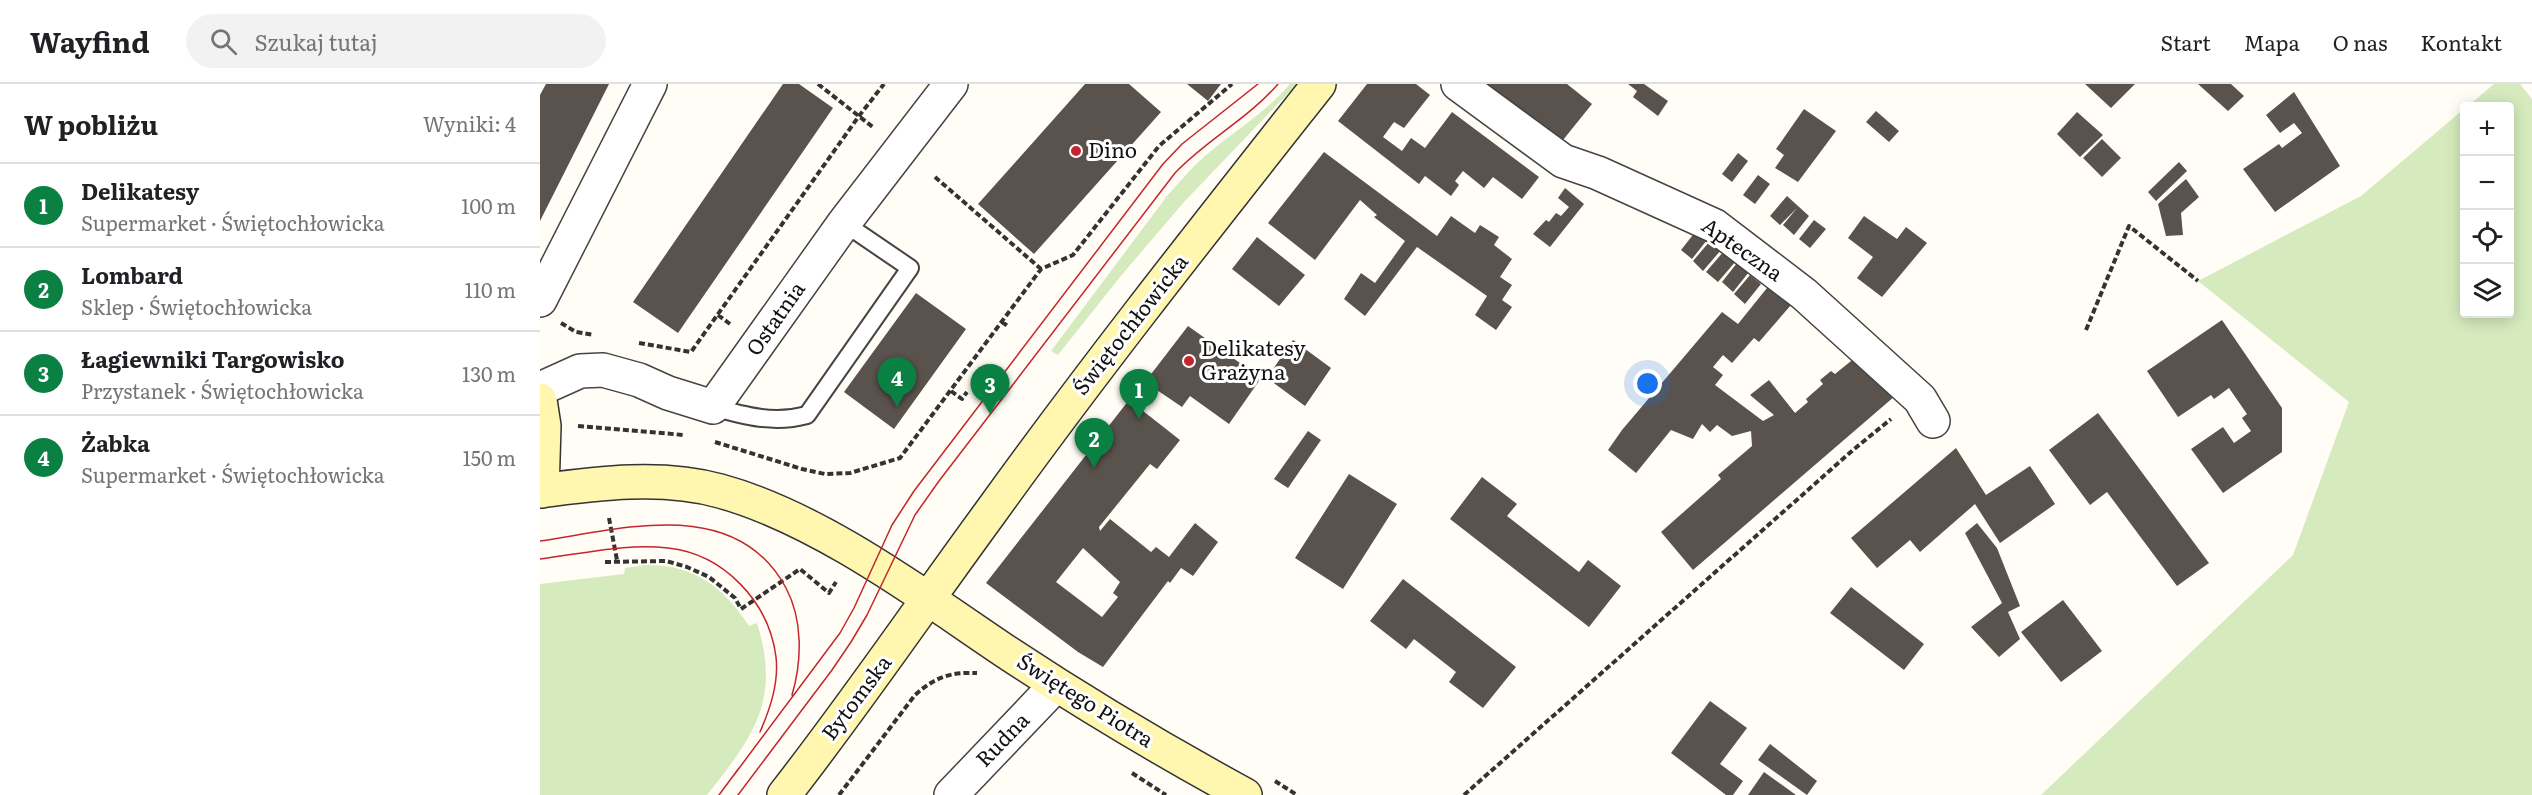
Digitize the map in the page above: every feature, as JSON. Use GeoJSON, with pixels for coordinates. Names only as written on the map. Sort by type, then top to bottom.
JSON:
{"type":"FeatureCollection","features":[{"type":"Feature","properties":{"kind":"main road","name":"Świętochłowicka"},"geometry":{"type":"LineString","coordinates":[[929,600],[1112,347],[1319,84]]}},
{"type":"Feature","properties":{"kind":"main road"},"geometry":{"type":"LineString","coordinates":[[540,400],[544,426],[541,491],[606,484],[671,482],[719,490],[769,508],[813,530],[929,600]]}},
{"type":"Feature","properties":{"kind":"main road","name":"Świętego Piotra"},"geometry":{"type":"LineString","coordinates":[[929,600],[1094,710],[1245,795]]}},
{"type":"Feature","properties":{"kind":"main road","name":"Bytomska"},"geometry":{"type":"LineString","coordinates":[[784,795],[844,718],[929,600]]}},
{"type":"Feature","properties":{"kind":"street"},"geometry":{"type":"LineString","coordinates":[[549,311],[650,84]]}},
{"type":"Feature","properties":{"kind":"street","name":"Ostatnia"},"geometry":{"type":"LineString","coordinates":[[713,407],[844,223],[951,84]]}},
{"type":"Feature","properties":{"kind":"street","name":"Apteczna"},"geometry":{"type":"LineString","coordinates":[[1458,84],[1563,161],[1598,173],[1715,226],[1804,294],[1927,410]]}},
{"type":"Feature","properties":{"kind":"street"},"geometry":{"type":"LineString","coordinates":[[540,389],[580,371],[603,370],[639,380],[668,393],[713,407]]}},
{"type":"Feature","properties":{"kind":"street","name":"Rudna"},"geometry":{"type":"LineString","coordinates":[[951,795],[1056,685]]}},
{"type":"Feature","properties":{"kind":"lane"},"geometry":{"type":"LineString","coordinates":[[713,407],[755,419],[789,420],[807,415],[910,268],[844,223]]}},
{"type":"Feature","properties":{"kind":"path"},"geometry":{"type":"LineString","coordinates":[[818,84],[900,149]]}},
{"type":"Feature","properties":{"kind":"path"},"geometry":{"type":"LineString","coordinates":[[634,342],[692,352],[884,84]]}},
{"type":"Feature","properties":{"kind":"path"},"geometry":{"type":"LineString","coordinates":[[707,440],[825,474],[850,473],[900,458],[1041,269],[1073,255],[1159,146],[1232,84]]}},
{"type":"Feature","properties":{"kind":"path"},"geometry":{"type":"LineString","coordinates":[[935,177],[1041,269]]}},
{"type":"Feature","properties":{"kind":"path"},"geometry":{"type":"LineString","coordinates":[[2086,330],[2129,226],[2198,281]]}},
{"type":"Feature","properties":{"kind":"path"},"geometry":{"type":"LineString","coordinates":[[549,311],[576,332],[599,336]]}},
{"type":"Feature","properties":{"kind":"path"},"geometry":{"type":"LineString","coordinates":[[1002,322],[1009,327]]}},
{"type":"Feature","properties":{"kind":"path"},"geometry":{"type":"LineString","coordinates":[[951,391],[962,399],[967,392]]}},
{"type":"Feature","properties":{"kind":"path"},"geometry":{"type":"LineString","coordinates":[[1464,795],[1884,423],[1927,410]]}},
{"type":"Feature","properties":{"kind":"path"},"geometry":{"type":"LineString","coordinates":[[574,426],[696,437]]}},
{"type":"Feature","properties":{"kind":"path"},"geometry":{"type":"LineString","coordinates":[[610,518],[617,561]]}},
{"type":"Feature","properties":{"kind":"path"},"geometry":{"type":"LineString","coordinates":[[605,562],[666,561],[687,567],[709,577],[735,598],[741,609],[800,568],[829,593],[836,582]]}},
{"type":"Feature","properties":{"kind":"path"},"geometry":{"type":"LineString","coordinates":[[839,795],[915,695],[930,681],[954,673],[982,675]]}},
{"type":"Feature","properties":{"kind":"green space"},"geometry":{"type":"Polygon","coordinates":[[[1290,84],[1297,84],[1184,202],[1058,355],[1051,351],[1167,196],[1195,165],[1259,114],[1290,84]]]}},
{"type":"Feature","properties":{"kind":"green space"},"geometry":{"type":"Polygon","coordinates":[[[2494,84],[2520,84],[2532,99],[2532,795],[2041,795],[2293,555],[2349,402],[2198,281],[2361,196],[2460,112],[2460,318],[2514,318],[2514,102],[2473,102],[2494,84]]]}},
{"type":"Feature","properties":{"kind":"green space"},"geometry":{"type":"Polygon","coordinates":[[[645,565],[678,569],[706,581],[729,600],[749,626],[757,623],[764,650],[766,674],[759,716],[738,754],[707,795],[540,795],[540,584],[624,574],[625,568],[645,565]]]}},
{"type":"Feature","properties":{"kind":"building"},"geometry":{"type":"Polygon","coordinates":[[[546,84],[609,84],[540,221],[540,95],[546,84]]]}},
{"type":"Feature","properties":{"kind":"building"},"geometry":{"type":"Polygon","coordinates":[[[783,84],[799,84],[833,108],[678,333],[633,302],[783,84]]]}},
{"type":"Feature","properties":{"kind":"building","name":"Dino"},"geometry":{"type":"Polygon","coordinates":[[[1085,84],[1129,84],[1161,112],[1034,254],[978,204],[1085,84]]]}},
{"type":"Feature","properties":{"kind":"building"},"geometry":{"type":"Polygon","coordinates":[[[1187,84],[1221,84],[1208,101],[1187,84]]]}},
{"type":"Feature","properties":{"kind":"building"},"geometry":{"type":"Polygon","coordinates":[[[1367,84],[1416,84],[1430,95],[1404,128],[1394,122],[1383,137],[1402,151],[1411,138],[1425,148],[1452,112],[1539,177],[1522,199],[1493,177],[1484,188],[1463,171],[1455,181],[1459,185],[1451,196],[1425,176],[1419,184],[1338,121],[1367,84]]]}},
{"type":"Feature","properties":{"kind":"building"},"geometry":{"type":"Polygon","coordinates":[[[1489,84],[1567,84],[1592,104],[1559,145],[1485,88],[1489,84]]]}},
{"type":"Feature","properties":{"kind":"building"},"geometry":{"type":"Polygon","coordinates":[[[1628,84],[1644,84],[1668,101],[1658,116],[1633,97],[1637,91],[1628,84]]]}},
{"type":"Feature","properties":{"kind":"building"},"geometry":{"type":"Polygon","coordinates":[[[2085,84],[2135,84],[2111,108],[2085,84]]]}},
{"type":"Feature","properties":{"kind":"building"},"geometry":{"type":"Polygon","coordinates":[[[2198,84],[2231,84],[2244,96],[2228,111],[2198,84]]]}},
{"type":"Feature","properties":{"kind":"building"},"geometry":{"type":"Polygon","coordinates":[[[2294,92],[2340,166],[2275,212],[2243,169],[2279,144],[2282,148],[2302,133],[2294,123],[2280,133],[2266,115],[2294,92]]]}},
{"type":"Feature","properties":{"kind":"building"},"geometry":{"type":"Polygon","coordinates":[[[1804,109],[1836,131],[1798,182],[1775,168],[1784,155],[1776,149],[1804,109]]]}},
{"type":"Feature","properties":{"kind":"building"},"geometry":{"type":"Polygon","coordinates":[[[1876,111],[1899,131],[1889,142],[1866,122],[1876,111]]]}},
{"type":"Feature","properties":{"kind":"building"},"geometry":{"type":"Polygon","coordinates":[[[2077,112],[2103,135],[2080,157],[2057,134],[2077,112]]]}},
{"type":"Feature","properties":{"kind":"building"},"geometry":{"type":"Polygon","coordinates":[[[2102,139],[2121,158],[2102,177],[2083,158],[2102,139]]]}},
{"type":"Feature","properties":{"kind":"building"},"geometry":{"type":"Polygon","coordinates":[[[1324,152],[1437,236],[1451,216],[1475,233],[1480,225],[1499,237],[1494,245],[1512,259],[1500,277],[1512,285],[1502,300],[1512,307],[1496,330],[1475,315],[1487,296],[1417,247],[1365,316],[1344,299],[1361,273],[1375,283],[1405,241],[1374,217],[1377,215],[1360,200],[1315,260],[1268,223],[1324,152]]]}},
{"type":"Feature","properties":{"kind":"building"},"geometry":{"type":"Polygon","coordinates":[[[1738,153],[1748,161],[1732,182],[1722,174],[1738,153]]]}},
{"type":"Feature","properties":{"kind":"building"},"geometry":{"type":"Polygon","coordinates":[[[2179,162],[2187,171],[2156,201],[2148,192],[2179,162]]]}},
{"type":"Feature","properties":{"kind":"building"},"geometry":{"type":"Polygon","coordinates":[[[1758,175],[1770,184],[1755,204],[1743,195],[1758,175]]]}},
{"type":"Feature","properties":{"kind":"building"},"geometry":{"type":"Polygon","coordinates":[[[2186,179],[2199,197],[2181,213],[2183,235],[2166,236],[2158,204],[2186,179]]]}},
{"type":"Feature","properties":{"kind":"building"},"geometry":{"type":"Polygon","coordinates":[[[1565,188],[1584,204],[1550,247],[1533,234],[1546,220],[1549,222],[1556,213],[1561,216],[1569,207],[1558,198],[1565,188]]]}},
{"type":"Feature","properties":{"kind":"building"},"geometry":{"type":"Polygon","coordinates":[[[1787,196],[1809,216],[1794,235],[1783,225],[1797,208],[1780,225],[1770,216],[1787,196]]]}},
{"type":"Feature","properties":{"kind":"building"},"geometry":{"type":"Polygon","coordinates":[[[1864,216],[1897,239],[1906,227],[1927,243],[1882,297],[1857,278],[1873,257],[1848,238],[1864,216]]]}},
{"type":"Feature","properties":{"kind":"building"},"geometry":{"type":"Polygon","coordinates":[[[1814,220],[1826,229],[1810,248],[1799,239],[1814,220]]]}},
{"type":"Feature","properties":{"kind":"building"},"geometry":{"type":"Polygon","coordinates":[[[1696,231],[1707,240],[1692,259],[1681,250],[1696,231]]]}},
{"type":"Feature","properties":{"kind":"building"},"geometry":{"type":"Polygon","coordinates":[[[1257,237],[1305,275],[1279,306],[1232,269],[1257,237]]]}},
{"type":"Feature","properties":{"kind":"building"},"geometry":{"type":"Polygon","coordinates":[[[1710,241],[1721,250],[1703,271],[1693,261],[1710,241]]]}},
{"type":"Feature","properties":{"kind":"building"},"geometry":{"type":"Polygon","coordinates":[[[1724,251],[1736,261],[1718,282],[1706,272],[1724,251]]]}},
{"type":"Feature","properties":{"kind":"building"},"geometry":{"type":"Polygon","coordinates":[[[1737,263],[1749,272],[1733,292],[1722,282],[1737,263]]]}},
{"type":"Feature","properties":{"kind":"building"},"geometry":{"type":"Polygon","coordinates":[[[1750,275],[1761,284],[1745,304],[1734,294],[1750,275]]]}},
{"type":"Feature","properties":{"kind":"building"},"geometry":{"type":"Polygon","coordinates":[[[1775,278],[1797,298],[1759,342],[1754,338],[1732,363],[1723,355],[1713,367],[1723,375],[1715,385],[1763,421],[1774,415],[1750,395],[1769,380],[1795,413],[1808,402],[1806,399],[1823,384],[1820,380],[1831,371],[1835,374],[1856,357],[1895,396],[1693,570],[1661,532],[1721,479],[1718,475],[1752,446],[1751,431],[1732,436],[1717,425],[1710,432],[1702,424],[1693,439],[1671,430],[1636,473],[1608,450],[1622,430],[1722,312],[1738,324],[1775,278]]]}},
{"type":"Feature","properties":{"kind":"building"},"geometry":{"type":"Polygon","coordinates":[[[916,293],[966,329],[894,429],[844,392],[916,293]]]}},
{"type":"Feature","properties":{"kind":"building"},"geometry":{"type":"Polygon","coordinates":[[[2222,320],[2282,408],[2282,452],[2223,493],[2191,449],[2223,427],[2234,443],[2251,431],[2242,418],[2247,414],[2229,388],[2214,399],[2211,395],[2178,417],[2147,371],[2222,320]]]}},
{"type":"Feature","properties":{"kind":"building"},"geometry":{"type":"Polygon","coordinates":[[[1188,326],[1261,378],[1229,424],[1190,396],[1182,407],[1145,382],[1188,326]]]}},
{"type":"Feature","properties":{"kind":"building"},"geometry":{"type":"Polygon","coordinates":[[[1293,340],[1331,368],[1305,406],[1267,378],[1293,340]]]}},
{"type":"Feature","properties":{"kind":"building"},"geometry":{"type":"Polygon","coordinates":[[[1129,400],[1180,440],[1157,469],[1150,464],[1099,527],[1100,531],[1110,519],[1151,552],[1156,547],[1169,557],[1195,523],[1218,542],[1193,576],[1181,568],[1170,583],[1168,581],[1103,667],[1078,652],[986,583],[1129,400]],[[1083,548],[1056,582],[1102,617],[1118,597],[1113,593],[1120,582],[1083,548]]]}},
{"type":"Feature","properties":{"kind":"building"},"geometry":{"type":"Polygon","coordinates":[[[2098,413],[2209,563],[2177,586],[2107,492],[2090,505],[2049,450],[2098,413]]]}},
{"type":"Feature","properties":{"kind":"building"},"geometry":{"type":"Polygon","coordinates":[[[1308,431],[1321,440],[1288,488],[1274,479],[1308,431]]]}},
{"type":"Feature","properties":{"kind":"building"},"geometry":{"type":"Polygon","coordinates":[[[1956,448],[1986,495],[2030,466],[2055,504],[2000,543],[1975,504],[1920,552],[1910,540],[1877,568],[1851,538],[1956,448]]]}},
{"type":"Feature","properties":{"kind":"building"},"geometry":{"type":"Polygon","coordinates":[[[1349,474],[1397,504],[1343,589],[1295,558],[1349,474]]]}},
{"type":"Feature","properties":{"kind":"building"},"geometry":{"type":"Polygon","coordinates":[[[1482,477],[1517,504],[1507,516],[1579,572],[1588,560],[1621,586],[1589,627],[1450,519],[1482,477]]]}},
{"type":"Feature","properties":{"kind":"building"},"geometry":{"type":"Polygon","coordinates":[[[1977,523],[1997,548],[2020,606],[2008,612],[2020,639],[1999,657],[1971,627],[2002,603],[1965,533],[1977,523]]]}},
{"type":"Feature","properties":{"kind":"building"},"geometry":{"type":"Polygon","coordinates":[[[1403,579],[1516,667],[1483,708],[1449,682],[1456,672],[1414,639],[1406,649],[1370,621],[1403,579]]]}},
{"type":"Feature","properties":{"kind":"building"},"geometry":{"type":"Polygon","coordinates":[[[1851,587],[1924,644],[1904,670],[1830,613],[1851,587]]]}},
{"type":"Feature","properties":{"kind":"building"},"geometry":{"type":"Polygon","coordinates":[[[2063,600],[2102,651],[2061,682],[2021,632],[2063,600]]]}},
{"type":"Feature","properties":{"kind":"building"},"geometry":{"type":"Polygon","coordinates":[[[1710,701],[1747,728],[1720,764],[1743,781],[1733,795],[1726,795],[1671,753],[1710,701]]]}},
{"type":"Feature","properties":{"kind":"building"},"geometry":{"type":"Polygon","coordinates":[[[1770,744],[1817,781],[1807,795],[1758,760],[1770,744]]]}},
{"type":"Feature","properties":{"kind":"building"},"geometry":{"type":"Polygon","coordinates":[[[1764,772],[1796,795],[1748,795],[1764,772]]]}},
{"type":"Feature","properties":{"kind":"tram line"},"geometry":{"type":"LineString","coordinates":[[734,775],[840,633],[892,525],[914,491],[1163,164],[1182,144],[1258,84]]}},
{"type":"Feature","properties":{"kind":"tram line"},"geometry":{"type":"LineString","coordinates":[[738,795],[851,642],[867,615],[915,515],[939,481],[1175,173],[1200,150],[1254,108],[1278,84]]}},
{"type":"Feature","properties":{"kind":"tram line"},"geometry":{"type":"LineString","coordinates":[[540,541],[606,530],[675,525],[708,529],[738,540],[764,559],[786,588],[792,600],[799,641],[798,668],[792,695]]}},
{"type":"Feature","properties":{"kind":"tram line"},"geometry":{"type":"LineString","coordinates":[[540,559],[620,548],[668,548],[688,552],[708,560],[725,571],[754,600],[772,637],[777,667],[775,686],[760,732]]}},
{"type":"Feature","properties":{"kind":"tram line"},"geometry":{"type":"LineString","coordinates":[[719,795],[739,768]]}},
{"type":"Feature","properties":{"kind":"place","name":"Dino"},"geometry":{"type":"Point","coordinates":[1076,151]}},
{"type":"Feature","properties":{"kind":"place","name":"Delikatesy Grażyna"},"geometry":{"type":"Point","coordinates":[1189,361]}},
{"type":"Feature","properties":{"kind":"place","name":"Żabka"},"geometry":{"type":"Point","coordinates":[897,407]}},
{"type":"Feature","properties":{"kind":"place","name":"Łagiewniki Targowisko"},"geometry":{"type":"Point","coordinates":[990,414]}},
{"type":"Feature","properties":{"kind":"place","name":"Delikatesy"},"geometry":{"type":"Point","coordinates":[1139,419]}},
{"type":"Feature","properties":{"kind":"place","name":"Lombard"},"geometry":{"type":"Point","coordinates":[1094,468]}}]}
